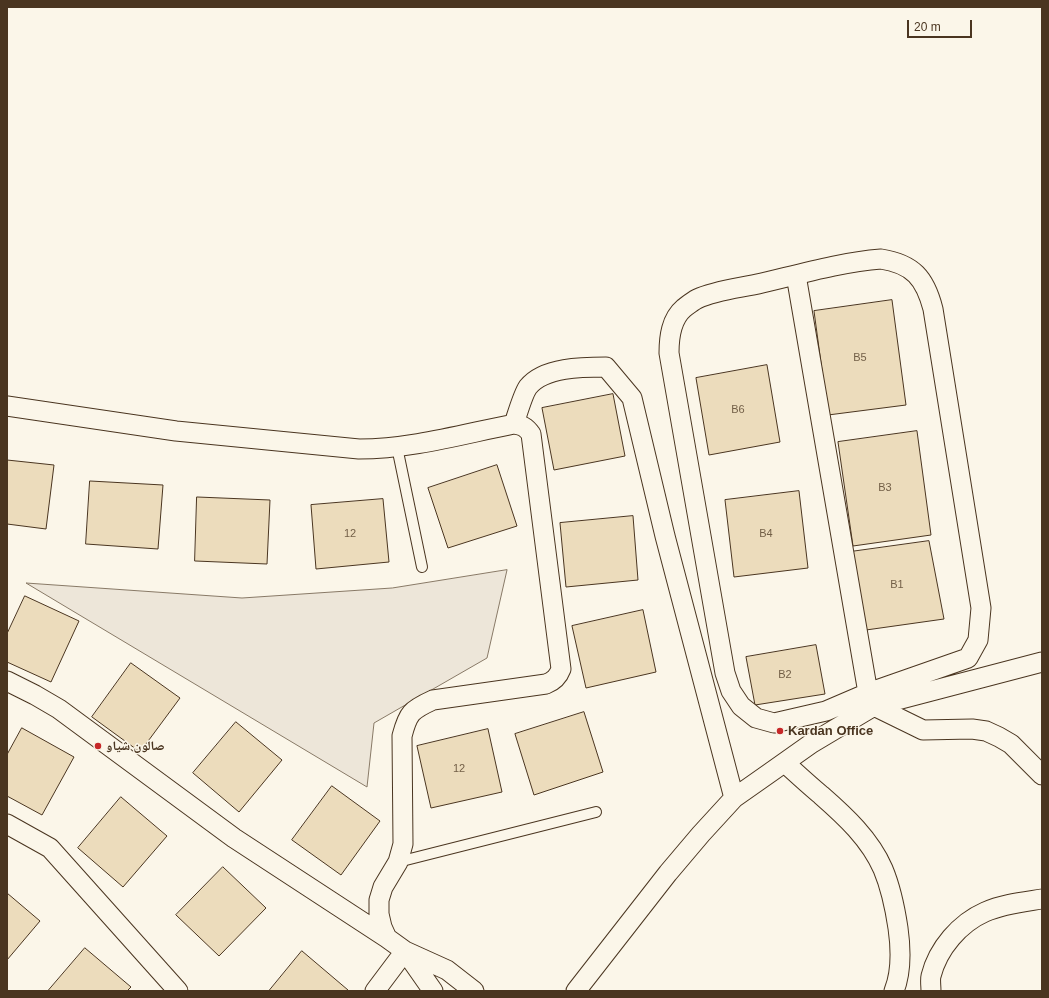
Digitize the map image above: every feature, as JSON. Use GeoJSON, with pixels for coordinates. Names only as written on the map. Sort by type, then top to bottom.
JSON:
{"type":"FeatureCollection","features":[{"type":"Feature","properties":{"kind":"street"},"geometry":{"type":"LineString","coordinates":[[576,991],[668,873],[734,798],[812,744],[871,699],[968,658],[978,640],[981,608],[933,309],[930,296],[924,284],[916,274],[906,266],[894,261],[881,259],[868,260],[711,295],[696,300],[683,309],[674,322],[669,337],[669,353],[725,673],[731,691],[741,706],[756,718],[774,723],[871,699],[1042,662]]}},
{"type":"Feature","properties":{"kind":"street"},"geometry":{"type":"LineString","coordinates":[[796,275],[871,699],[924,730],[972,729],[986,731],[1011,744],[1042,775]]}},
{"type":"Feature","properties":{"kind":"street"},"geometry":{"type":"LineString","coordinates":[[514,424],[528,387],[544,375],[578,367],[606,367],[632,398],[665,536],[734,798]]}},
{"type":"Feature","properties":{"kind":"street"},"geometry":{"type":"LineString","coordinates":[[7,406],[176,430],[359,449],[397,447],[514,424],[522,425],[528,429],[531,434],[561,669],[558,676],[552,682],[546,684],[432,700],[416,708],[406,720],[402,736],[403,844],[398,862],[383,887],[379,900],[379,914],[382,927],[387,938]]}},
{"type":"Feature","properties":{"kind":"street"},"geometry":{"type":"LineString","coordinates":[[7,681],[36,695],[59,709],[234,838],[405,951],[447,970],[474,991]]}},
{"type":"Feature","properties":{"kind":"street"},"geometry":{"type":"LineString","coordinates":[[785,763],[839,810],[855,827],[870,846],[883,868],[896,912],[899,936],[899,971],[894,991]]}},
{"type":"Feature","properties":{"kind":"street"},"geometry":{"type":"LineString","coordinates":[[7,824],[50,848],[178,991]]}},
{"type":"Feature","properties":{"kind":"street"},"geometry":{"type":"LineString","coordinates":[[931,991],[931,976],[938,956],[951,938],[966,923],[985,912],[1006,905],[1042,898]]}},
{"type":"Feature","properties":{"kind":"street"},"geometry":{"type":"LineString","coordinates":[[375,991],[405,951]]}},
{"type":"Feature","properties":{"kind":"street"},"geometry":{"type":"LineString","coordinates":[[405,951],[433,991]]}},
{"type":"Feature","properties":{"kind":"lane"},"geometry":{"type":"LineString","coordinates":[[397,447],[422,567]]}},
{"type":"Feature","properties":{"kind":"lane"},"geometry":{"type":"LineString","coordinates":[[398,862],[596,812]]}},
{"type":"Feature","properties":{"kind":"shaded area"},"geometry":{"type":"Polygon","coordinates":[[[507,570],[487,658],[374,723],[367,787],[26,583],[242,598],[392,588],[507,570]]]}},
{"type":"Feature","properties":{"kind":"building"},"geometry":{"type":"Polygon","coordinates":[[[892,300],[906,405],[828,415],[814,311],[892,300]]]}},
{"type":"Feature","properties":{"kind":"building"},"geometry":{"type":"Polygon","coordinates":[[[767,365],[780,442],[709,455],[696,378],[767,365]]]}},
{"type":"Feature","properties":{"kind":"building"},"geometry":{"type":"Polygon","coordinates":[[[613,394],[625,456],[554,470],[542,408],[613,394]]]}},
{"type":"Feature","properties":{"kind":"building"},"geometry":{"type":"Polygon","coordinates":[[[917,431],[931,535],[853,546],[838,442],[917,431]]]}},
{"type":"Feature","properties":{"kind":"building"},"geometry":{"type":"Polygon","coordinates":[[[7,460],[54,465],[46,529],[7,524],[7,460]]]}},
{"type":"Feature","properties":{"kind":"building"},"geometry":{"type":"Polygon","coordinates":[[[497,465],[517,526],[448,548],[428,488],[497,465]]]}},
{"type":"Feature","properties":{"kind":"building"},"geometry":{"type":"Polygon","coordinates":[[[90,481],[163,485],[158,549],[86,544],[90,481]]]}},
{"type":"Feature","properties":{"kind":"building"},"geometry":{"type":"Polygon","coordinates":[[[799,491],[808,568],[734,577],[725,500],[799,491]]]}},
{"type":"Feature","properties":{"kind":"building"},"geometry":{"type":"Polygon","coordinates":[[[197,497],[270,500],[267,564],[195,561],[197,497]]]}},
{"type":"Feature","properties":{"kind":"building"},"geometry":{"type":"Polygon","coordinates":[[[383,499],[389,562],[316,569],[311,505],[383,499]]]}},
{"type":"Feature","properties":{"kind":"building"},"geometry":{"type":"Polygon","coordinates":[[[633,516],[638,580],[566,587],[560,523],[633,516]]]}},
{"type":"Feature","properties":{"kind":"building"},"geometry":{"type":"Polygon","coordinates":[[[929,541],[944,619],[866,630],[850,552],[929,541]]]}},
{"type":"Feature","properties":{"kind":"building"},"geometry":{"type":"Polygon","coordinates":[[[25,596],[79,621],[51,682],[7,662],[7,634],[25,596]]]}},
{"type":"Feature","properties":{"kind":"building"},"geometry":{"type":"Polygon","coordinates":[[[643,610],[656,672],[586,688],[572,626],[643,610]]]}},
{"type":"Feature","properties":{"kind":"building"},"geometry":{"type":"Polygon","coordinates":[[[816,645],[825,694],[755,705],[746,657],[816,645]]]}},
{"type":"Feature","properties":{"kind":"building"},"geometry":{"type":"Polygon","coordinates":[[[131,663],[180,698],[140,752],[92,717],[131,663]]]}},
{"type":"Feature","properties":{"kind":"building"},"geometry":{"type":"Polygon","coordinates":[[[584,712],[603,772],[534,795],[515,734],[584,712]]]}},
{"type":"Feature","properties":{"kind":"building"},"geometry":{"type":"Polygon","coordinates":[[[236,722],[282,760],[239,812],[193,773],[236,722]]]}},
{"type":"Feature","properties":{"kind":"building"},"geometry":{"type":"Polygon","coordinates":[[[22,728],[74,757],[42,815],[7,796],[7,755],[22,728]]]}},
{"type":"Feature","properties":{"kind":"building"},"geometry":{"type":"Polygon","coordinates":[[[488,729],[502,792],[431,808],[417,746],[488,729]]]}},
{"type":"Feature","properties":{"kind":"building"},"geometry":{"type":"Polygon","coordinates":[[[332,786],[380,821],[341,875],[292,840],[332,786]]]}},
{"type":"Feature","properties":{"kind":"building"},"geometry":{"type":"Polygon","coordinates":[[[121,797],[167,836],[123,887],[78,848],[121,797]]]}},
{"type":"Feature","properties":{"kind":"building"},"geometry":{"type":"Polygon","coordinates":[[[223,867],[266,908],[219,956],[176,915],[223,867]]]}},
{"type":"Feature","properties":{"kind":"building"},"geometry":{"type":"Polygon","coordinates":[[[7,893],[40,921],[7,960],[7,893]]]}},
{"type":"Feature","properties":{"kind":"building"},"geometry":{"type":"Polygon","coordinates":[[[85,948],[131,987],[127,991],[48,991],[85,948]]]}},
{"type":"Feature","properties":{"kind":"building"},"geometry":{"type":"Polygon","coordinates":[[[302,951],[348,990],[348,991],[269,991],[302,951]]]}},
{"type":"Feature","properties":{"kind":"place","name":"Kardan Office"},"geometry":{"type":"Point","coordinates":[780,731]}},
{"type":"Feature","properties":{"kind":"place","name":"صالون شياو"},"geometry":{"type":"Point","coordinates":[98,746]}}]}
